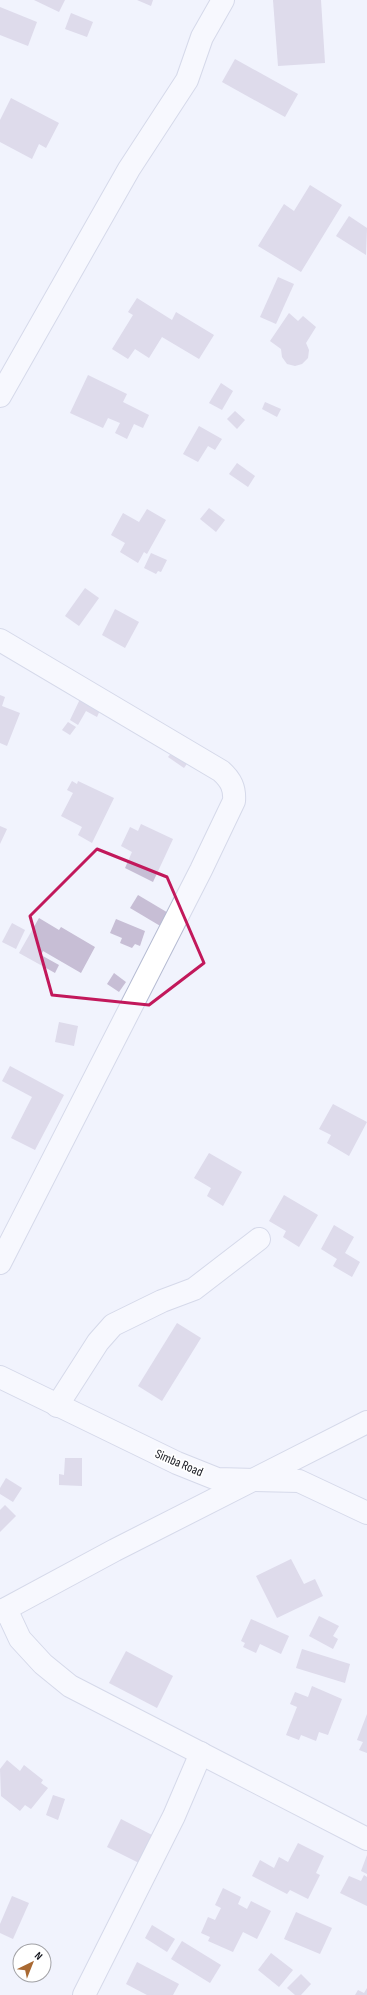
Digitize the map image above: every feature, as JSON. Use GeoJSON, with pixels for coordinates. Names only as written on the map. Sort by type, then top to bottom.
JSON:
{"type":"FeatureCollection","features":[{"type":"Feature","properties":{"kind":"street"},"geometry":{"type":"LineString","coordinates":[[0,396],[129,169],[187,80],[202,37],[223,0]]}},
{"type":"Feature","properties":{"kind":"street"},"geometry":{"type":"LineString","coordinates":[[0,640],[221,771],[228,777],[234,792],[234,801],[201,870],[0,1262]]}},
{"type":"Feature","properties":{"kind":"street"},"geometry":{"type":"LineString","coordinates":[[57,1406],[98,1342],[113,1326],[162,1301],[194,1289],[259,1239]]}},
{"type":"Feature","properties":{"kind":"street","name":"Simba Road"},"geometry":{"type":"LineString","coordinates":[[0,1377],[177,1463],[217,1478],[299,1480],[367,1513]]}},
{"type":"Feature","properties":{"kind":"street"},"geometry":{"type":"LineString","coordinates":[[367,1422],[116,1550],[3,1610],[20,1639],[43,1664],[70,1686],[367,1839]]}},
{"type":"Feature","properties":{"kind":"street"},"geometry":{"type":"LineString","coordinates":[[84,1995],[174,1816],[201,1753]]}},
{"type":"Feature","properties":{"kind":"highlighted area"},"geometry":{"type":"Polygon","coordinates":[[[97,849],[167,877],[204,963],[149,1005],[52,995],[30,916],[97,849]]]}},
{"type":"Feature","properties":{"kind":"building"},"geometry":{"type":"Polygon","coordinates":[[[34,0],[65,0],[59,12],[34,0]]]}},
{"type":"Feature","properties":{"kind":"building"},"geometry":{"type":"Polygon","coordinates":[[[137,0],[153,0],[151,6],[137,0]]]}},
{"type":"Feature","properties":{"kind":"building"},"geometry":{"type":"Polygon","coordinates":[[[273,0],[321,0],[325,63],[278,66],[273,0]]]}},
{"type":"Feature","properties":{"kind":"building"},"geometry":{"type":"Polygon","coordinates":[[[0,7],[37,22],[28,46],[0,35],[0,7]]]}},
{"type":"Feature","properties":{"kind":"building"},"geometry":{"type":"Polygon","coordinates":[[[71,13],[93,22],[87,37],[65,29],[71,13]]]}},
{"type":"Feature","properties":{"kind":"building"},"geometry":{"type":"Polygon","coordinates":[[[235,59],[298,94],[285,117],[222,82],[235,59]]]}},
{"type":"Feature","properties":{"kind":"building"},"geometry":{"type":"Polygon","coordinates":[[[11,98],[59,123],[46,148],[39,144],[32,159],[0,142],[0,120],[11,98]]]}},
{"type":"Feature","properties":{"kind":"building"},"geometry":{"type":"Polygon","coordinates":[[[310,185],[342,205],[301,272],[258,246],[284,204],[294,211],[310,185]]]}},
{"type":"Feature","properties":{"kind":"building"},"geometry":{"type":"Polygon","coordinates":[[[349,216],[367,228],[366,255],[336,236],[349,216]]]}},
{"type":"Feature","properties":{"kind":"building"},"geometry":{"type":"Polygon","coordinates":[[[278,277],[294,284],[276,324],[260,317],[278,277]]]}},
{"type":"Feature","properties":{"kind":"building"},"geometry":{"type":"Polygon","coordinates":[[[137,298],[172,320],[176,312],[214,335],[199,359],[162,337],[149,358],[135,349],[128,359],[112,349],[133,315],[128,312],[137,298]]]}},
{"type":"Feature","properties":{"kind":"building"},"geometry":{"type":"Polygon","coordinates":[[[289,313],[298,321],[303,316],[316,327],[306,343],[309,350],[308,358],[302,364],[295,366],[287,364],[282,357],[281,349],[270,341],[289,313]]]}},
{"type":"Feature","properties":{"kind":"building"},"geometry":{"type":"Polygon","coordinates":[[[88,375],[127,394],[123,402],[149,415],[143,428],[134,424],[127,439],[115,433],[120,423],[108,418],[103,428],[70,413],[88,375]]]}},
{"type":"Feature","properties":{"kind":"building"},"geometry":{"type":"Polygon","coordinates":[[[221,383],[233,391],[222,410],[209,403],[221,383]]]}},
{"type":"Feature","properties":{"kind":"building"},"geometry":{"type":"Polygon","coordinates":[[[265,402],[281,409],[277,417],[262,409],[265,402]]]}},
{"type":"Feature","properties":{"kind":"building"},"geometry":{"type":"Polygon","coordinates":[[[235,411],[245,420],[237,429],[227,419],[235,411]]]}},
{"type":"Feature","properties":{"kind":"building"},"geometry":{"type":"Polygon","coordinates":[[[199,426],[222,439],[215,450],[208,446],[198,462],[183,454],[199,426]]]}},
{"type":"Feature","properties":{"kind":"building"},"geometry":{"type":"Polygon","coordinates":[[[237,463],[255,476],[248,487],[229,474],[237,463]]]}},
{"type":"Feature","properties":{"kind":"building"},"geometry":{"type":"Polygon","coordinates":[[[209,508],[225,520],[216,532],[200,519],[209,508]]]}},
{"type":"Feature","properties":{"kind":"building"},"geometry":{"type":"Polygon","coordinates":[[[147,509],[166,520],[147,554],[144,552],[138,563],[120,552],[125,543],[111,535],[123,513],[139,522],[147,509]]]}},
{"type":"Feature","properties":{"kind":"building"},"geometry":{"type":"Polygon","coordinates":[[[151,553],[167,560],[161,572],[158,571],[156,574],[144,568],[151,553]]]}},
{"type":"Feature","properties":{"kind":"building"},"geometry":{"type":"Polygon","coordinates":[[[85,588],[99,598],[79,626],[65,616],[85,588]]]}},
{"type":"Feature","properties":{"kind":"building"},"geometry":{"type":"Polygon","coordinates":[[[115,609],[139,622],[125,648],[102,635],[115,609]]]}},
{"type":"Feature","properties":{"kind":"building"},"geometry":{"type":"Polygon","coordinates":[[[0,695],[5,697],[2,706],[20,713],[7,746],[0,743],[0,695]]]}},
{"type":"Feature","properties":{"kind":"building"},"geometry":{"type":"Polygon","coordinates":[[[81,697],[101,708],[97,717],[86,711],[78,725],[70,720],[81,697]]]}},
{"type":"Feature","properties":{"kind":"building"},"geometry":{"type":"Polygon","coordinates":[[[68,722],[76,727],[70,735],[62,730],[68,722]]]}},
{"type":"Feature","properties":{"kind":"building"},"geometry":{"type":"Polygon","coordinates":[[[173,751],[189,761],[184,768],[168,757],[173,751]]]}},
{"type":"Feature","properties":{"kind":"building"},"geometry":{"type":"Polygon","coordinates":[[[72,781],[77,784],[78,781],[114,798],[92,843],[78,835],[82,827],[61,816],[73,793],[67,790],[72,781]]]}},
{"type":"Feature","properties":{"kind":"building"},"geometry":{"type":"Polygon","coordinates":[[[141,824],[173,839],[153,882],[125,868],[132,852],[121,846],[130,827],[138,831],[141,824]]]}},
{"type":"Feature","properties":{"kind":"building"},"geometry":{"type":"Polygon","coordinates":[[[0,826],[7,829],[0,844],[0,826]]]}},
{"type":"Feature","properties":{"kind":"building"},"geometry":{"type":"Polygon","coordinates":[[[138,895],[170,914],[162,927],[130,908],[138,895]]]}},
{"type":"Feature","properties":{"kind":"building"},"geometry":{"type":"Polygon","coordinates":[[[39,918],[59,930],[61,927],[95,947],[81,973],[43,951],[41,955],[59,965],[55,973],[19,953],[39,918]]]}},
{"type":"Feature","properties":{"kind":"building"},"geometry":{"type":"Polygon","coordinates":[[[116,919],[145,931],[140,946],[135,944],[132,948],[120,943],[122,938],[110,933],[116,919]]]}},
{"type":"Feature","properties":{"kind":"building"},"geometry":{"type":"Polygon","coordinates":[[[12,923],[25,930],[16,949],[2,942],[12,923]]]}},
{"type":"Feature","properties":{"kind":"building"},"geometry":{"type":"Polygon","coordinates":[[[114,973],[126,982],[119,992],[107,984],[114,973]]]}},
{"type":"Feature","properties":{"kind":"building"},"geometry":{"type":"Polygon","coordinates":[[[59,1022],[78,1026],[74,1046],[55,1042],[59,1022]]]}},
{"type":"Feature","properties":{"kind":"building"},"geometry":{"type":"Polygon","coordinates":[[[10,1066],[64,1095],[35,1150],[11,1138],[32,1097],[2,1081],[10,1066]]]}},
{"type":"Feature","properties":{"kind":"building"},"geometry":{"type":"Polygon","coordinates":[[[333,1104],[367,1122],[349,1156],[327,1143],[331,1135],[319,1129],[333,1104]]]}},
{"type":"Feature","properties":{"kind":"building"},"geometry":{"type":"Polygon","coordinates":[[[209,1153],[242,1172],[223,1206],[207,1196],[211,1188],[194,1178],[209,1153]]]}},
{"type":"Feature","properties":{"kind":"building"},"geometry":{"type":"Polygon","coordinates":[[[284,1195],[318,1215],[299,1247],[283,1237],[286,1231],[269,1221],[284,1195]]]}},
{"type":"Feature","properties":{"kind":"building"},"geometry":{"type":"Polygon","coordinates":[[[334,1225],[354,1237],[345,1253],[360,1262],[352,1277],[333,1266],[337,1259],[321,1249],[334,1225]]]}},
{"type":"Feature","properties":{"kind":"building"},"geometry":{"type":"Polygon","coordinates":[[[177,1323],[201,1338],[162,1401],[138,1386],[177,1323]]]}},
{"type":"Feature","properties":{"kind":"building"},"geometry":{"type":"Polygon","coordinates":[[[65,1458],[82,1458],[82,1486],[59,1485],[59,1474],[64,1475],[65,1458]]]}},
{"type":"Feature","properties":{"kind":"building"},"geometry":{"type":"Polygon","coordinates":[[[6,1478],[22,1488],[13,1502],[0,1494],[0,1488],[6,1478]]]}},
{"type":"Feature","properties":{"kind":"building"},"geometry":{"type":"Polygon","coordinates":[[[5,1505],[16,1516],[0,1532],[0,1510],[5,1505]]]}},
{"type":"Feature","properties":{"kind":"building"},"geometry":{"type":"Polygon","coordinates":[[[291,1559],[304,1584],[315,1579],[323,1596],[277,1618],[256,1576],[291,1559]]]}},
{"type":"Feature","properties":{"kind":"building"},"geometry":{"type":"Polygon","coordinates":[[[319,1616],[339,1626],[333,1636],[338,1639],[333,1649],[309,1636],[319,1616]]]}},
{"type":"Feature","properties":{"kind":"building"},"geometry":{"type":"Polygon","coordinates":[[[251,1619],[289,1636],[281,1654],[260,1644],[256,1653],[243,1647],[245,1643],[241,1641],[251,1619]]]}},
{"type":"Feature","properties":{"kind":"building"},"geometry":{"type":"Polygon","coordinates":[[[302,1649],[350,1664],[345,1683],[296,1668],[302,1649]]]}},
{"type":"Feature","properties":{"kind":"building"},"geometry":{"type":"Polygon","coordinates":[[[126,1651],[173,1676],[157,1708],[109,1683],[126,1651]]]}},
{"type":"Feature","properties":{"kind":"building"},"geometry":{"type":"Polygon","coordinates":[[[312,1686],[342,1699],[328,1735],[319,1732],[316,1741],[301,1735],[299,1740],[286,1735],[297,1707],[290,1704],[295,1692],[308,1697],[312,1686]]]}},
{"type":"Feature","properties":{"kind":"building"},"geometry":{"type":"Polygon","coordinates":[[[367,1714],[367,1753],[359,1750],[363,1742],[357,1740],[367,1714]]]}},
{"type":"Feature","properties":{"kind":"building"},"geometry":{"type":"Polygon","coordinates":[[[7,1760],[20,1771],[24,1765],[43,1780],[41,1783],[48,1788],[31,1809],[25,1805],[20,1811],[1,1796],[0,1769],[7,1760]]]}},
{"type":"Feature","properties":{"kind":"building"},"geometry":{"type":"Polygon","coordinates":[[[53,1795],[65,1799],[58,1820],[46,1815],[53,1795]]]}},
{"type":"Feature","properties":{"kind":"building"},"geometry":{"type":"Polygon","coordinates":[[[121,1819],[154,1836],[141,1864],[107,1847],[121,1819]]]}},
{"type":"Feature","properties":{"kind":"building"},"geometry":{"type":"Polygon","coordinates":[[[298,1843],[324,1856],[316,1873],[320,1875],[308,1899],[290,1890],[287,1894],[252,1876],[260,1860],[274,1868],[279,1857],[288,1862],[298,1843]]]}},
{"type":"Feature","properties":{"kind":"building"},"geometry":{"type":"Polygon","coordinates":[[[367,1855],[367,1874],[361,1871],[367,1855]]]}},
{"type":"Feature","properties":{"kind":"building"},"geometry":{"type":"Polygon","coordinates":[[[364,1875],[367,1877],[367,1906],[340,1893],[349,1876],[361,1881],[364,1875]]]}},
{"type":"Feature","properties":{"kind":"building"},"geometry":{"type":"Polygon","coordinates":[[[223,1888],[241,1897],[238,1904],[247,1909],[251,1901],[271,1911],[257,1939],[243,1932],[233,1952],[208,1941],[210,1937],[201,1933],[208,1917],[215,1920],[221,1908],[215,1905],[223,1888]]]}},
{"type":"Feature","properties":{"kind":"building"},"geometry":{"type":"Polygon","coordinates":[[[12,1896],[29,1903],[13,1939],[0,1933],[0,1924],[12,1896]]]}},
{"type":"Feature","properties":{"kind":"building"},"geometry":{"type":"Polygon","coordinates":[[[296,1912],[332,1928],[320,1954],[284,1939],[296,1912]]]}},
{"type":"Feature","properties":{"kind":"building"},"geometry":{"type":"Polygon","coordinates":[[[152,1925],[175,1939],[167,1952],[145,1938],[152,1925]]]}},
{"type":"Feature","properties":{"kind":"building"},"geometry":{"type":"Polygon","coordinates":[[[182,1941],[221,1965],[210,1983],[171,1959],[182,1941]]]}},
{"type":"Feature","properties":{"kind":"building"},"geometry":{"type":"Polygon","coordinates":[[[271,1953],[293,1970],[279,1987],[258,1970],[271,1953]]]}},
{"type":"Feature","properties":{"kind":"building"},"geometry":{"type":"Polygon","coordinates":[[[137,1962],[179,1984],[173,1995],[147,1995],[126,1984],[137,1962]]]}},
{"type":"Feature","properties":{"kind":"building"},"geometry":{"type":"Polygon","coordinates":[[[301,1974],[311,1984],[301,1995],[295,1995],[287,1988],[301,1974]]]}},
{"type":"Feature","properties":{"kind":"building"},"geometry":{"type":"Polygon","coordinates":[[[367,1988],[367,1995],[355,1995],[358,1990],[364,1993],[367,1988]]]}}]}
